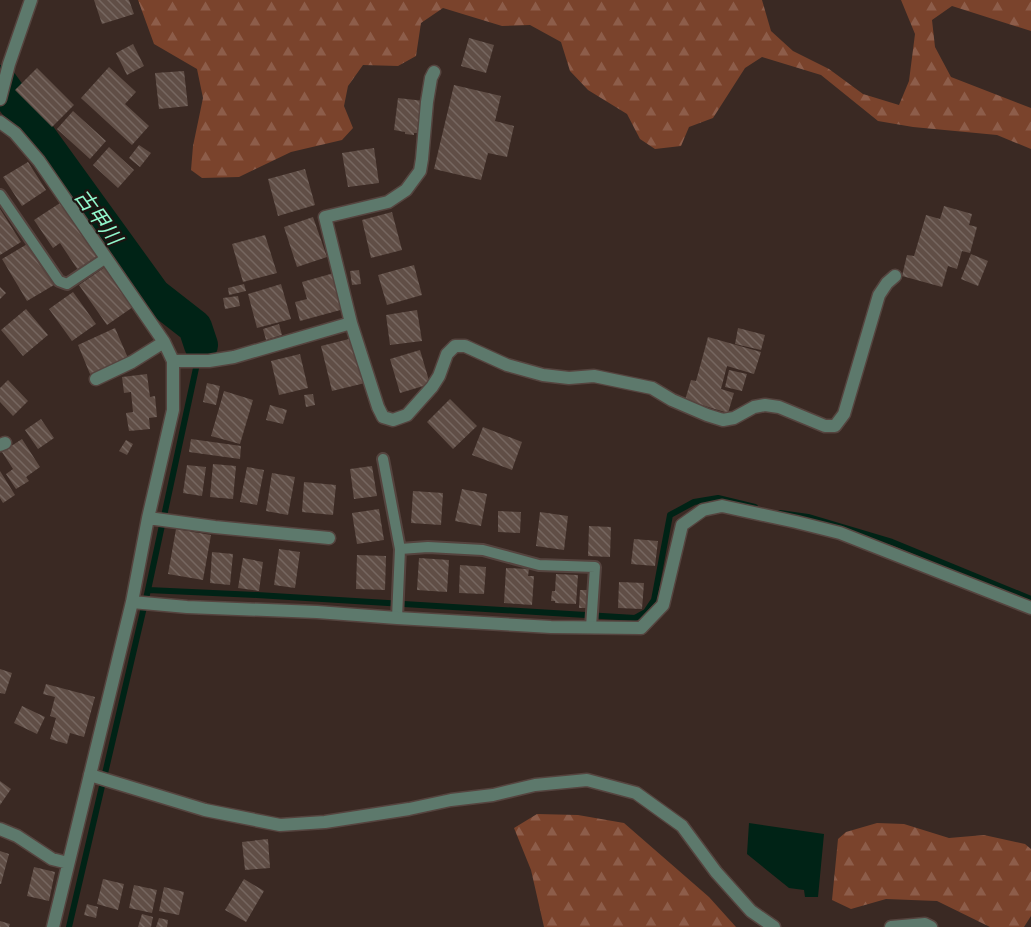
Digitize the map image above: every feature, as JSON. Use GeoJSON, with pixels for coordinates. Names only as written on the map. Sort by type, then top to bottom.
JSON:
{"type":"FeatureCollection","features":[{"type":"Feature","properties":{"kind":"street"},"geometry":{"type":"LineString","coordinates":[[0,99],[9,64],[32,0]]}},
{"type":"Feature","properties":{"kind":"street"},"geometry":{"type":"LineString","coordinates":[[434,72],[427,102],[423,159],[420,171],[406,190],[388,202],[326,217],[351,323],[382,417],[393,420],[407,415],[432,387],[439,376],[447,354],[455,346],[465,346],[507,365],[543,375],[569,378],[594,376],[652,388],[672,400],[723,420],[734,418],[754,407],[765,405],[779,407],[825,426],[836,426],[844,414],[879,295],[894,276]]}},
{"type":"Feature","properties":{"kind":"street"},"geometry":{"type":"LineString","coordinates":[[0,122],[15,133],[39,161],[164,342],[173,361],[173,410],[148,518],[132,602],[53,927]]}},
{"type":"Feature","properties":{"kind":"street"},"geometry":{"type":"LineString","coordinates":[[173,361],[209,361],[234,357],[351,323]]}},
{"type":"Feature","properties":{"kind":"street"},"geometry":{"type":"LineString","coordinates":[[96,379],[132,362],[164,342]]}},
{"type":"Feature","properties":{"kind":"street"},"geometry":{"type":"LineString","coordinates":[[132,602],[551,627],[641,628],[663,605],[682,525],[703,510],[722,506],[840,533],[1031,608]]}},
{"type":"Feature","properties":{"kind":"street"},"geometry":{"type":"LineString","coordinates":[[148,518],[329,538]]}},
{"type":"Feature","properties":{"kind":"street"},"geometry":{"type":"LineString","coordinates":[[90,775],[205,810],[280,825],[325,822],[493,795],[535,785],[588,780],[636,793],[682,826],[716,872],[751,911],[774,927]]}},
{"type":"Feature","properties":{"kind":"street"},"geometry":{"type":"LineString","coordinates":[[0,829],[17,836],[52,859],[68,863]]}},
{"type":"Feature","properties":{"kind":"street"},"geometry":{"type":"LineString","coordinates":[[891,927],[925,924],[931,927]]}},
{"type":"Feature","properties":{"kind":"lane"},"geometry":{"type":"LineString","coordinates":[[0,195],[59,281],[67,284],[105,258]]}},
{"type":"Feature","properties":{"kind":"lane"},"geometry":{"type":"LineString","coordinates":[[383,459],[400,549],[397,618]]}},
{"type":"Feature","properties":{"kind":"lane"},"geometry":{"type":"LineString","coordinates":[[400,549],[483,550],[539,565],[595,567],[591,627]]}},
{"type":"Feature","properties":{"kind":"green space"},"geometry":{"type":"Polygon","coordinates":[[[138,0],[762,0],[771,31],[793,51],[829,69],[863,94],[899,105],[909,81],[915,34],[901,0],[1031,0],[1031,31],[952,6],[932,20],[935,47],[951,77],[1031,108],[1031,149],[997,135],[913,127],[878,121],[821,75],[762,57],[745,68],[713,118],[689,127],[681,146],[655,149],[640,139],[627,114],[588,90],[570,71],[561,42],[530,25],[502,26],[443,8],[421,23],[416,56],[398,66],[363,65],[348,86],[344,106],[353,128],[342,140],[291,152],[239,177],[202,178],[191,170],[193,146],[203,98],[197,69],[154,44],[138,0]]]}},
{"type":"Feature","properties":{"kind":"green space"},"geometry":{"type":"Polygon","coordinates":[[[537,814],[578,815],[624,823],[709,897],[736,927],[544,927],[531,870],[514,828],[537,814]]]}},
{"type":"Feature","properties":{"kind":"green space"},"geometry":{"type":"Polygon","coordinates":[[[877,823],[904,824],[949,838],[984,835],[1025,844],[1031,849],[1031,916],[1024,927],[990,927],[937,901],[886,899],[851,909],[832,900],[838,839],[846,832],[877,823]]]}},
{"type":"Feature","properties":{"kind":"shaded area"},"geometry":{"type":"Polygon","coordinates":[[[749,823],[824,834],[818,897],[805,897],[804,890],[789,888],[747,854],[749,823]]]}},
{"type":"Feature","properties":{"kind":"building"},"geometry":{"type":"Polygon","coordinates":[[[94,0],[129,0],[134,14],[102,24],[94,0]]]}},
{"type":"Feature","properties":{"kind":"building"},"geometry":{"type":"Polygon","coordinates":[[[469,38],[494,45],[486,73],[461,66],[469,38]]]}},
{"type":"Feature","properties":{"kind":"building"},"geometry":{"type":"Polygon","coordinates":[[[133,44],[144,66],[127,75],[116,53],[133,44]]]}},
{"type":"Feature","properties":{"kind":"building"},"geometry":{"type":"Polygon","coordinates":[[[109,67],[136,92],[125,104],[149,126],[132,145],[81,98],[109,67]]]}},
{"type":"Feature","properties":{"kind":"building"},"geometry":{"type":"Polygon","coordinates":[[[37,68],[74,105],[52,127],[15,90],[37,68]]]}},
{"type":"Feature","properties":{"kind":"building"},"geometry":{"type":"Polygon","coordinates":[[[184,71],[188,106],[159,109],[155,73],[184,71]]]}},
{"type":"Feature","properties":{"kind":"building"},"geometry":{"type":"Polygon","coordinates":[[[454,85],[501,96],[495,121],[514,126],[507,157],[488,153],[481,180],[434,169],[454,85]]]}},
{"type":"Feature","properties":{"kind":"building"},"geometry":{"type":"Polygon","coordinates":[[[398,98],[424,101],[421,133],[405,134],[405,132],[394,130],[398,98]]]}},
{"type":"Feature","properties":{"kind":"building"},"geometry":{"type":"Polygon","coordinates":[[[73,111],[106,141],[90,159],[57,129],[73,111]]]}},
{"type":"Feature","properties":{"kind":"building"},"geometry":{"type":"Polygon","coordinates":[[[139,145],[151,153],[140,167],[129,158],[139,145]]]}},
{"type":"Feature","properties":{"kind":"building"},"geometry":{"type":"Polygon","coordinates":[[[109,147],[134,170],[118,188],[93,165],[109,147]]]}},
{"type":"Feature","properties":{"kind":"building"},"geometry":{"type":"Polygon","coordinates":[[[374,148],[379,183],[348,187],[342,153],[374,148]]]}},
{"type":"Feature","properties":{"kind":"building"},"geometry":{"type":"Polygon","coordinates":[[[28,162],[46,190],[22,206],[3,177],[28,162]]]}},
{"type":"Feature","properties":{"kind":"building"},"geometry":{"type":"Polygon","coordinates":[[[305,169],[315,205],[278,216],[268,179],[305,169]]]}},
{"type":"Feature","properties":{"kind":"building"},"geometry":{"type":"Polygon","coordinates":[[[60,203],[97,257],[78,270],[60,243],[53,248],[34,220],[60,203]]]}},
{"type":"Feature","properties":{"kind":"building"},"geometry":{"type":"Polygon","coordinates":[[[944,206],[972,214],[969,225],[977,227],[970,253],[962,251],[957,269],[948,266],[942,287],[902,276],[907,255],[914,256],[926,215],[940,219],[944,206]]]}},
{"type":"Feature","properties":{"kind":"building"},"geometry":{"type":"Polygon","coordinates":[[[0,209],[21,242],[0,255],[0,209]]]}},
{"type":"Feature","properties":{"kind":"building"},"geometry":{"type":"Polygon","coordinates":[[[392,212],[402,250],[371,258],[362,220],[392,212]]]}},
{"type":"Feature","properties":{"kind":"building"},"geometry":{"type":"Polygon","coordinates":[[[313,217],[327,257],[297,267],[284,227],[313,217]]]}},
{"type":"Feature","properties":{"kind":"building"},"geometry":{"type":"Polygon","coordinates":[[[265,235],[277,273],[243,282],[232,244],[265,235]]]}},
{"type":"Feature","properties":{"kind":"building"},"geometry":{"type":"Polygon","coordinates":[[[29,243],[54,285],[27,301],[2,259],[29,243]]]}},
{"type":"Feature","properties":{"kind":"building"},"geometry":{"type":"Polygon","coordinates":[[[971,254],[988,261],[978,286],[961,279],[971,254]]]}},
{"type":"Feature","properties":{"kind":"building"},"geometry":{"type":"Polygon","coordinates":[[[414,265],[422,295],[387,305],[378,275],[414,265]]]}},
{"type":"Feature","properties":{"kind":"building"},"geometry":{"type":"Polygon","coordinates":[[[105,267],[133,307],[107,325],[79,285],[105,267]]]}},
{"type":"Feature","properties":{"kind":"building"},"geometry":{"type":"Polygon","coordinates":[[[359,270],[361,284],[352,285],[350,271],[359,270]]]}},
{"type":"Feature","properties":{"kind":"building"},"geometry":{"type":"Polygon","coordinates":[[[334,273],[344,309],[300,321],[295,302],[307,299],[302,282],[334,273]]]}},
{"type":"Feature","properties":{"kind":"building"},"geometry":{"type":"Polygon","coordinates":[[[244,284],[246,291],[229,295],[228,288],[244,284]]]}},
{"type":"Feature","properties":{"kind":"building"},"geometry":{"type":"Polygon","coordinates":[[[281,284],[291,319],[257,328],[248,294],[281,284]]]}},
{"type":"Feature","properties":{"kind":"building"},"geometry":{"type":"Polygon","coordinates":[[[0,287],[6,293],[0,299],[0,287]]]}},
{"type":"Feature","properties":{"kind":"building"},"geometry":{"type":"Polygon","coordinates":[[[73,292],[96,324],[72,341],[49,309],[73,292]]]}},
{"type":"Feature","properties":{"kind":"building"},"geometry":{"type":"Polygon","coordinates":[[[238,296],[240,306],[225,309],[223,298],[238,296]]]}},
{"type":"Feature","properties":{"kind":"building"},"geometry":{"type":"Polygon","coordinates":[[[26,309],[48,335],[23,356],[1,330],[26,309]]]}},
{"type":"Feature","properties":{"kind":"building"},"geometry":{"type":"Polygon","coordinates":[[[417,310],[422,341],[390,345],[386,315],[417,310]]]}},
{"type":"Feature","properties":{"kind":"building"},"geometry":{"type":"Polygon","coordinates":[[[279,324],[282,335],[266,340],[263,329],[279,324]]]}},
{"type":"Feature","properties":{"kind":"building"},"geometry":{"type":"Polygon","coordinates":[[[115,328],[128,358],[90,374],[78,345],[115,328]]]}},
{"type":"Feature","properties":{"kind":"building"},"geometry":{"type":"Polygon","coordinates":[[[738,328],[765,335],[761,350],[735,344],[738,328]]]}},
{"type":"Feature","properties":{"kind":"building"},"geometry":{"type":"Polygon","coordinates":[[[708,337],[761,352],[754,374],[727,366],[721,389],[734,393],[728,413],[685,400],[691,380],[696,381],[708,337]]]}},
{"type":"Feature","properties":{"kind":"building"},"geometry":{"type":"Polygon","coordinates":[[[353,338],[365,383],[332,391],[321,346],[353,338]]]}},
{"type":"Feature","properties":{"kind":"building"},"geometry":{"type":"Polygon","coordinates":[[[420,350],[430,384],[400,393],[390,359],[420,350]]]}},
{"type":"Feature","properties":{"kind":"building"},"geometry":{"type":"Polygon","coordinates":[[[300,354],[308,388],[279,395],[271,361],[300,354]]]}},
{"type":"Feature","properties":{"kind":"building"},"geometry":{"type":"Polygon","coordinates":[[[729,370],[747,374],[742,391],[725,387],[729,370]]]}},
{"type":"Feature","properties":{"kind":"building"},"geometry":{"type":"Polygon","coordinates":[[[147,374],[150,397],[155,396],[157,417],[149,418],[150,429],[129,431],[126,413],[133,412],[131,392],[124,393],[122,377],[147,374]]]}},
{"type":"Feature","properties":{"kind":"building"},"geometry":{"type":"Polygon","coordinates":[[[8,380],[28,401],[13,416],[0,402],[0,388],[8,380]]]}},
{"type":"Feature","properties":{"kind":"building"},"geometry":{"type":"Polygon","coordinates":[[[207,383],[220,386],[216,405],[203,402],[207,383]]]}},
{"type":"Feature","properties":{"kind":"building"},"geometry":{"type":"Polygon","coordinates":[[[224,391],[253,400],[240,444],[211,436],[224,391]]]}},
{"type":"Feature","properties":{"kind":"building"},"geometry":{"type":"Polygon","coordinates":[[[313,394],[315,405],[306,407],[304,395],[313,394]]]}},
{"type":"Feature","properties":{"kind":"building"},"geometry":{"type":"Polygon","coordinates":[[[450,399],[477,426],[453,449],[427,422],[450,399]]]}},
{"type":"Feature","properties":{"kind":"building"},"geometry":{"type":"Polygon","coordinates":[[[270,405],[287,410],[283,424],[266,420],[270,405]]]}},
{"type":"Feature","properties":{"kind":"building"},"geometry":{"type":"Polygon","coordinates":[[[41,419],[54,438],[38,449],[25,430],[41,419]]]}},
{"type":"Feature","properties":{"kind":"building"},"geometry":{"type":"Polygon","coordinates":[[[483,427],[522,442],[512,470],[472,455],[483,427]]]}},
{"type":"Feature","properties":{"kind":"building"},"geometry":{"type":"Polygon","coordinates":[[[22,439],[40,467],[26,477],[29,481],[16,489],[6,474],[13,469],[2,452],[22,439]]]}},
{"type":"Feature","properties":{"kind":"building"},"geometry":{"type":"Polygon","coordinates":[[[191,439],[241,446],[240,459],[189,452],[191,439]]]}},
{"type":"Feature","properties":{"kind":"building"},"geometry":{"type":"Polygon","coordinates":[[[126,440],[133,444],[127,455],[119,451],[126,440]]]}},
{"type":"Feature","properties":{"kind":"building"},"geometry":{"type":"Polygon","coordinates":[[[213,464],[236,466],[233,499],[210,497],[213,464]]]}},
{"type":"Feature","properties":{"kind":"building"},"geometry":{"type":"Polygon","coordinates":[[[187,465],[206,467],[202,496],[183,493],[187,465]]]}},
{"type":"Feature","properties":{"kind":"building"},"geometry":{"type":"Polygon","coordinates":[[[372,466],[377,496],[354,499],[350,469],[372,466]]]}},
{"type":"Feature","properties":{"kind":"building"},"geometry":{"type":"Polygon","coordinates":[[[247,467],[264,470],[257,505],[240,502],[247,467]]]}},
{"type":"Feature","properties":{"kind":"building"},"geometry":{"type":"Polygon","coordinates":[[[0,471],[15,495],[3,503],[0,498],[0,471]]]}},
{"type":"Feature","properties":{"kind":"building"},"geometry":{"type":"Polygon","coordinates":[[[272,473],[295,477],[288,515],[266,511],[272,473]]]}},
{"type":"Feature","properties":{"kind":"building"},"geometry":{"type":"Polygon","coordinates":[[[304,482],[336,485],[333,515],[302,512],[304,482]]]}},
{"type":"Feature","properties":{"kind":"building"},"geometry":{"type":"Polygon","coordinates":[[[462,489],[487,494],[481,526],[455,521],[462,489]]]}},
{"type":"Feature","properties":{"kind":"building"},"geometry":{"type":"Polygon","coordinates":[[[413,491],[443,493],[441,525],[411,523],[413,491]]]}},
{"type":"Feature","properties":{"kind":"building"},"geometry":{"type":"Polygon","coordinates":[[[379,509],[384,540],[357,544],[352,513],[379,509]]]}},
{"type":"Feature","properties":{"kind":"building"},"geometry":{"type":"Polygon","coordinates":[[[498,511],[521,512],[520,533],[498,532],[498,511]]]}},
{"type":"Feature","properties":{"kind":"building"},"geometry":{"type":"Polygon","coordinates":[[[540,512],[568,516],[564,550],[536,546],[540,512]]]}},
{"type":"Feature","properties":{"kind":"building"},"geometry":{"type":"Polygon","coordinates":[[[589,526],[611,527],[610,557],[588,556],[589,526]]]}},
{"type":"Feature","properties":{"kind":"building"},"geometry":{"type":"Polygon","coordinates":[[[176,529],[211,535],[203,580],[168,574],[176,529]]]}},
{"type":"Feature","properties":{"kind":"building"},"geometry":{"type":"Polygon","coordinates":[[[634,539],[658,541],[655,566],[631,564],[634,539]]]}},
{"type":"Feature","properties":{"kind":"building"},"geometry":{"type":"Polygon","coordinates":[[[279,549],[300,552],[295,588],[274,585],[279,549]]]}},
{"type":"Feature","properties":{"kind":"building"},"geometry":{"type":"Polygon","coordinates":[[[212,552],[233,554],[230,585],[210,583],[212,552]]]}},
{"type":"Feature","properties":{"kind":"building"},"geometry":{"type":"Polygon","coordinates":[[[357,555],[386,556],[385,590],[356,589],[357,555]]]}},
{"type":"Feature","properties":{"kind":"building"},"geometry":{"type":"Polygon","coordinates":[[[243,558],[263,562],[259,591],[238,588],[243,558]]]}},
{"type":"Feature","properties":{"kind":"building"},"geometry":{"type":"Polygon","coordinates":[[[419,558],[449,560],[447,592],[417,590],[419,558]]]}},
{"type":"Feature","properties":{"kind":"building"},"geometry":{"type":"Polygon","coordinates":[[[460,565],[486,567],[484,594],[459,593],[460,565]]]}},
{"type":"Feature","properties":{"kind":"building"},"geometry":{"type":"Polygon","coordinates":[[[506,568],[529,569],[528,576],[534,576],[532,605],[504,603],[506,568]]]}},
{"type":"Feature","properties":{"kind":"building"},"geometry":{"type":"Polygon","coordinates":[[[556,574],[578,575],[576,604],[551,601],[552,591],[555,591],[556,574]]]}},
{"type":"Feature","properties":{"kind":"building"},"geometry":{"type":"Polygon","coordinates":[[[619,582],[644,583],[642,609],[618,608],[619,582]]]}},
{"type":"Feature","properties":{"kind":"building"},"geometry":{"type":"Polygon","coordinates":[[[580,590],[589,590],[589,608],[579,608],[580,590]]]}},
{"type":"Feature","properties":{"kind":"building"},"geometry":{"type":"Polygon","coordinates":[[[0,669],[12,673],[5,694],[0,693],[0,669]]]}},
{"type":"Feature","properties":{"kind":"building"},"geometry":{"type":"Polygon","coordinates":[[[46,684],[95,697],[84,737],[70,733],[67,744],[50,739],[56,718],[50,716],[55,697],[43,694],[46,684]]]}},
{"type":"Feature","properties":{"kind":"building"},"geometry":{"type":"Polygon","coordinates":[[[22,706],[45,717],[37,734],[14,723],[22,706]]]}},
{"type":"Feature","properties":{"kind":"building"},"geometry":{"type":"Polygon","coordinates":[[[0,781],[11,789],[0,805],[0,781]]]}},
{"type":"Feature","properties":{"kind":"building"},"geometry":{"type":"Polygon","coordinates":[[[268,839],[270,868],[245,870],[242,842],[268,839]]]}},
{"type":"Feature","properties":{"kind":"building"},"geometry":{"type":"Polygon","coordinates":[[[0,851],[9,854],[1,884],[0,884],[0,851]]]}},
{"type":"Feature","properties":{"kind":"building"},"geometry":{"type":"Polygon","coordinates":[[[34,867],[55,872],[49,901],[27,896],[34,867]]]}},
{"type":"Feature","properties":{"kind":"building"},"geometry":{"type":"Polygon","coordinates":[[[103,879],[124,884],[118,910],[97,904],[103,879]]]}},
{"type":"Feature","properties":{"kind":"building"},"geometry":{"type":"Polygon","coordinates":[[[244,879],[264,891],[246,922],[225,910],[244,879]]]}},
{"type":"Feature","properties":{"kind":"building"},"geometry":{"type":"Polygon","coordinates":[[[134,885],[157,890],[152,913],[129,908],[134,885]]]}},
{"type":"Feature","properties":{"kind":"building"},"geometry":{"type":"Polygon","coordinates":[[[164,887],[184,892],[179,915],[159,911],[164,887]]]}},
{"type":"Feature","properties":{"kind":"building"},"geometry":{"type":"Polygon","coordinates":[[[87,904],[98,907],[96,918],[84,915],[87,904]]]}},
{"type":"Feature","properties":{"kind":"building"},"geometry":{"type":"Polygon","coordinates":[[[142,914],[153,917],[151,927],[138,927],[142,914]]]}},
{"type":"Feature","properties":{"kind":"building"},"geometry":{"type":"Polygon","coordinates":[[[159,918],[168,920],[167,927],[156,927],[159,918]]]}},
{"type":"Feature","properties":{"kind":"building"},"geometry":{"type":"Polygon","coordinates":[[[0,921],[10,924],[9,927],[0,927],[0,921]]]}},
{"type":"Feature","properties":{"kind":"waterway","name":"古甲川"},"geometry":{"type":"LineString","coordinates":[[0,82],[154,295],[195,327],[201,345]]}},
{"type":"Feature","properties":{"kind":"waterway"},"geometry":{"type":"LineString","coordinates":[[69,927],[148,590],[201,345]]}},
{"type":"Feature","properties":{"kind":"waterway"},"geometry":{"type":"LineString","coordinates":[[148,590],[635,618],[646,612],[654,600],[670,515],[694,502],[718,498],[755,507]]}},
{"type":"Feature","properties":{"kind":"waterway"},"geometry":{"type":"LineString","coordinates":[[780,513],[808,517],[892,542],[1031,599]]}}]}
